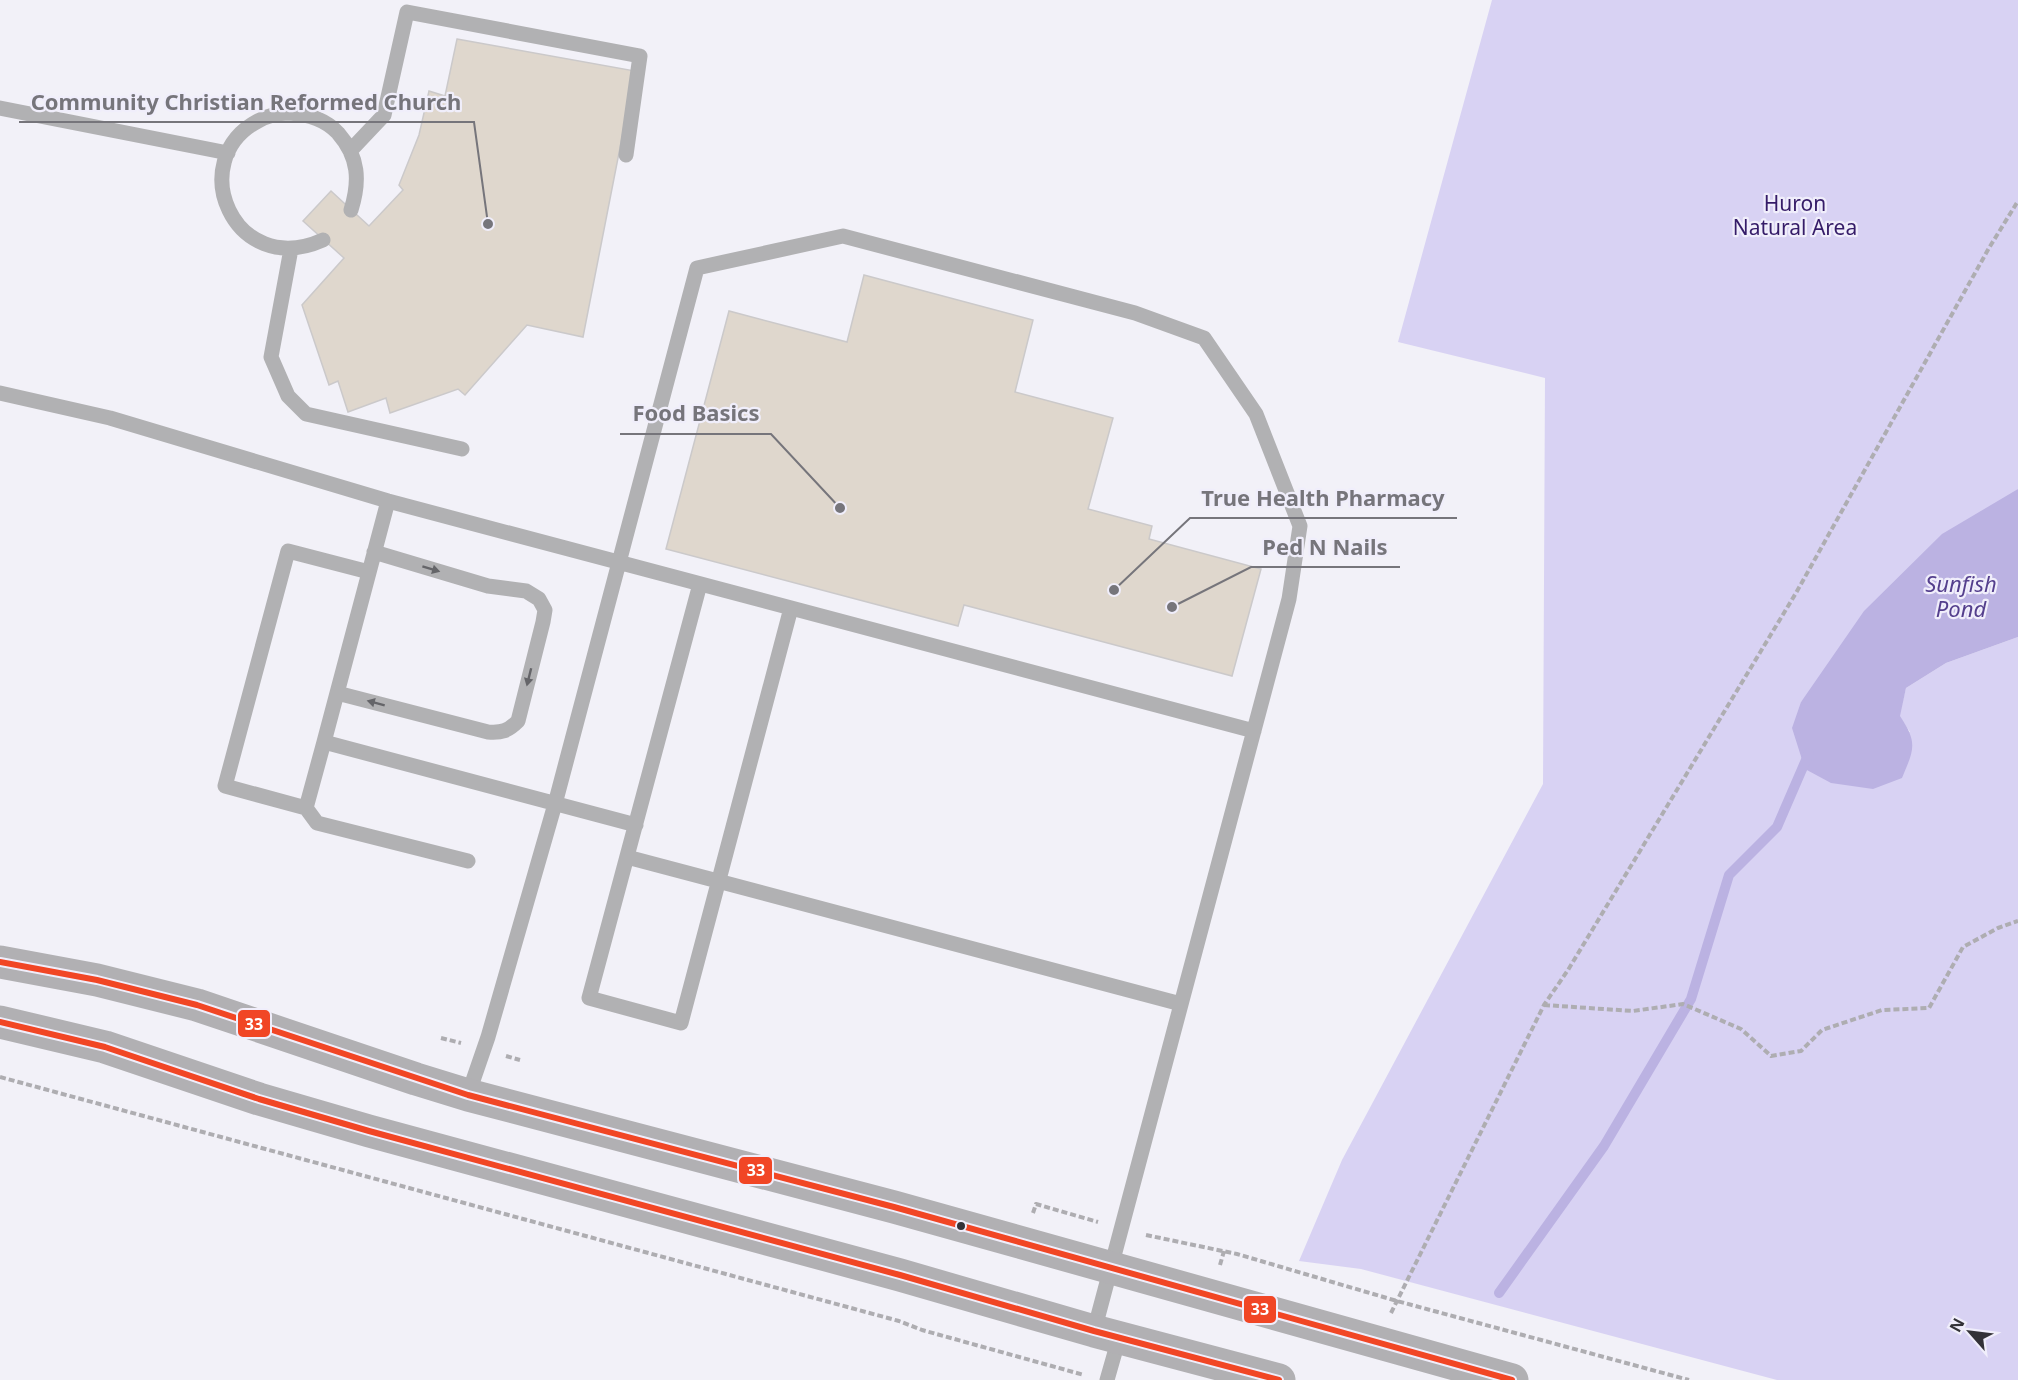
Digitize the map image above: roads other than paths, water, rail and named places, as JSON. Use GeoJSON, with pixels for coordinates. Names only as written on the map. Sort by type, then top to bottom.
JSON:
{"type":"FeatureCollection","features":[{"type":"Feature","properties":{"kind":"main road"},"geometry":{"type":"LineString","coordinates":[[0,962],[97,980],[197,1005],[468,1095],[894,1207],[1512,1380]]}},
{"type":"Feature","properties":{"kind":"main road"},"geometry":{"type":"LineString","coordinates":[[0,1022],[105,1047],[259,1099],[369,1131],[900,1275],[1107,1335],[1279,1380]]}},
{"type":"Feature","properties":{"kind":"lane"},"geometry":{"type":"LineString","coordinates":[[350,151],[384,115],[407,12],[640,56],[626,155]]}},
{"type":"Feature","properties":{"kind":"lane"},"geometry":{"type":"LineString","coordinates":[[0,108],[228,153]]}},
{"type":"Feature","properties":{"kind":"lane"},"geometry":{"type":"LineString","coordinates":[[323,240],[308,247],[291,249],[274,247],[258,241],[244,231],[233,218],[225,203],[221,184],[228,153],[237,137],[251,125],[266,117],[284,113],[301,114],[319,119],[334,129],[354,158],[358,175],[357,193],[351,210]]}},
{"type":"Feature","properties":{"kind":"lane"},"geometry":{"type":"LineString","coordinates":[[468,1095],[488,1037],[555,804],[697,268],[843,236],[1135,313],[1204,339],[1256,414],[1300,525],[1289,599],[1110,1269],[1107,1380]]}},
{"type":"Feature","properties":{"kind":"lane"},"geometry":{"type":"LineString","coordinates":[[291,249],[271,357],[288,396],[306,414],[462,449]]}},
{"type":"Feature","properties":{"kind":"lane"},"geometry":{"type":"LineString","coordinates":[[0,393],[110,418],[388,501],[1254,731]]}},
{"type":"Feature","properties":{"kind":"lane"},"geometry":{"type":"LineString","coordinates":[[306,808],[388,501]]}},
{"type":"Feature","properties":{"kind":"lane"},"geometry":{"type":"LineString","coordinates":[[369,572],[288,551],[225,786],[306,808],[317,823],[468,861]]}},
{"type":"Feature","properties":{"kind":"lane"},"geometry":{"type":"LineString","coordinates":[[338,693],[488,732],[500,733],[508,730],[518,721],[543,622],[545,610],[539,599],[526,591],[488,586],[375,552]]}},
{"type":"Feature","properties":{"kind":"lane"},"geometry":{"type":"LineString","coordinates":[[700,584],[589,998],[681,1023],[791,608]]}},
{"type":"Feature","properties":{"kind":"lane"},"geometry":{"type":"LineString","coordinates":[[324,742],[636,825]]}},
{"type":"Feature","properties":{"kind":"lane"},"geometry":{"type":"LineString","coordinates":[[627,857],[1181,1004]]}},
{"type":"Feature","properties":{"kind":"water","name":"Sunfish Pond"},"geometry":{"type":"Polygon","coordinates":[[[2018,489],[2018,637],[1946,663],[1906,688],[1900,716],[1910,733],[1912,746],[1902,778],[1873,789],[1831,783],[1805,769],[1792,728],[1801,702],[1864,611],[1942,534],[2018,489]]]}},
{"type":"Feature","properties":{"kind":"waterway"},"geometry":{"type":"LineString","coordinates":[[1499,1293],[1604,1146],[1691,999],[1729,875],[1777,827],[1809,753]]}},
{"type":"Feature","properties":{"kind":"place","name":"Community Christian Reformed Church"},"geometry":{"type":"Point","coordinates":[488,224]}},
{"type":"Feature","properties":{"kind":"place","name":"Food Basics"},"geometry":{"type":"Point","coordinates":[840,508]}},
{"type":"Feature","properties":{"kind":"place","name":"True Health Pharmacy"},"geometry":{"type":"Point","coordinates":[1114,590]}},
{"type":"Feature","properties":{"kind":"place","name":"Ped N Nails"},"geometry":{"type":"Point","coordinates":[1172,607]}},
{"type":"Feature","properties":{"kind":"park label","name":"Huron Natural Area"},"geometry":{"type":"Point","coordinates":[1795,216]}}]}
